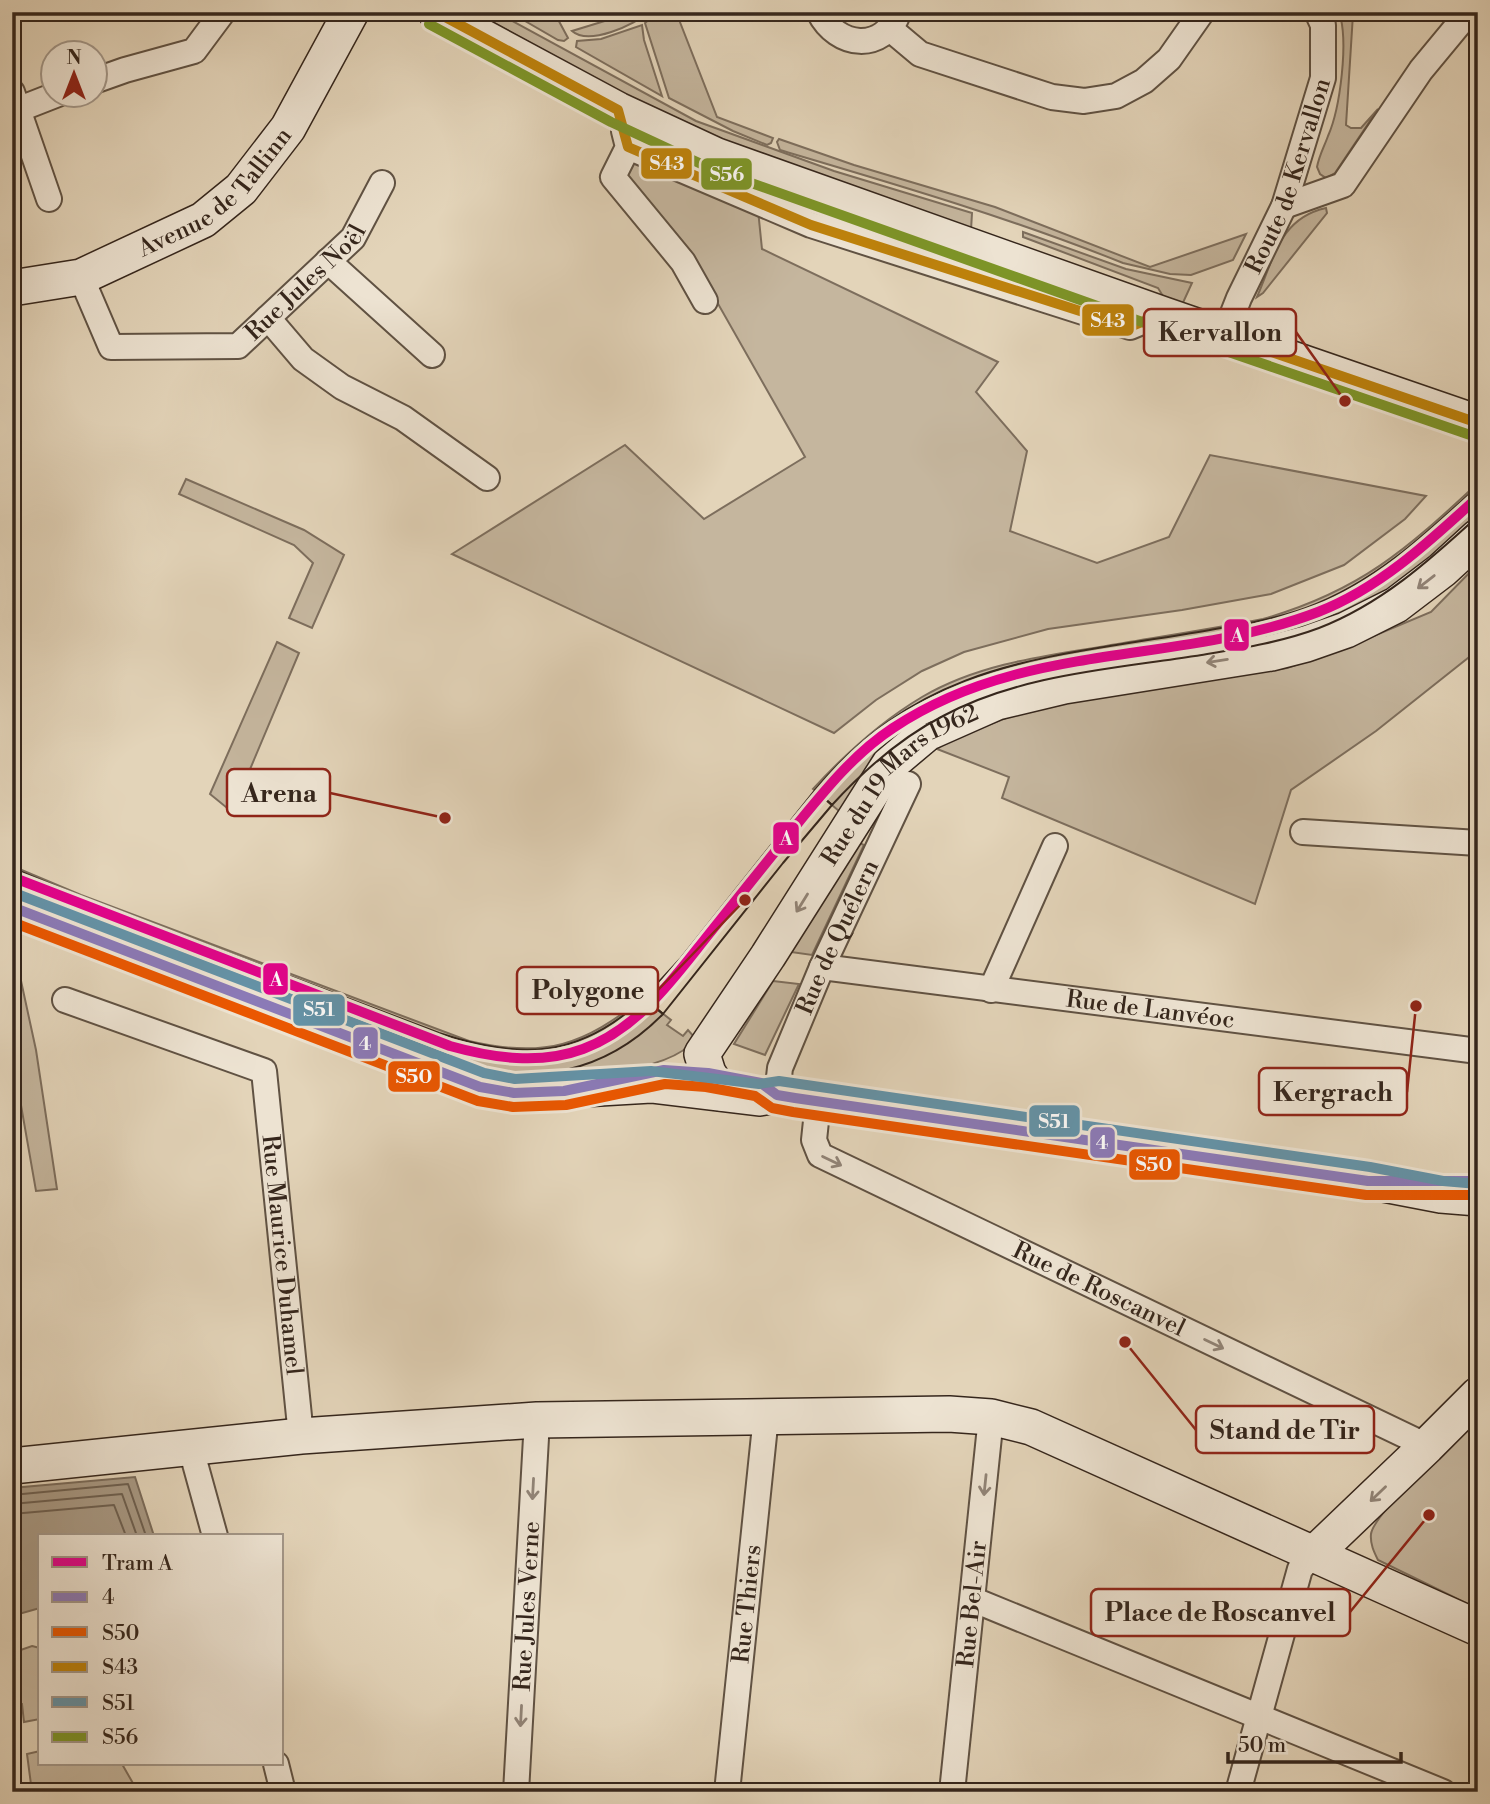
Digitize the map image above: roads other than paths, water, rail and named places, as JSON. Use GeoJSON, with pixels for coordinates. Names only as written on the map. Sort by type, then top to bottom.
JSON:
{"type":"FeatureCollection","features":[{"type":"Feature","properties":{"kind":"street"},"geometry":{"type":"LineString","coordinates":[[108,76],[194,51],[223,12]]}},
{"type":"Feature","properties":{"kind":"street","name":"Avenue de Tallinn"},"geometry":{"type":"LineString","coordinates":[[12,288],[81,277],[203,220],[241,189],[288,128],[351,12]]}},
{"type":"Feature","properties":{"kind":"street"},"geometry":{"type":"LineString","coordinates":[[436,12],[618,110],[717,156],[947,253]]}},
{"type":"Feature","properties":{"kind":"street"},"geometry":{"type":"LineString","coordinates":[[818,12],[831,30],[850,41],[865,41],[879,36],[894,20],[920,54],[1052,97],[1084,101],[1116,96],[1144,81],[1169,59],[1202,12]]}},
{"type":"Feature","properties":{"kind":"street","name":"Route de Kervallon"},"geometry":{"type":"LineString","coordinates":[[1224,336],[1238,298],[1284,206],[1323,78],[1324,25],[1317,12]]}},
{"type":"Feature","properties":{"kind":"street"},"geometry":{"type":"LineString","coordinates":[[1284,206],[1342,186],[1421,70],[1469,12]]}},
{"type":"Feature","properties":{"kind":"street"},"geometry":{"type":"LineString","coordinates":[[38,99],[14,104],[49,199]]}},
{"type":"Feature","properties":{"kind":"street"},"geometry":{"type":"LineString","coordinates":[[618,110],[628,147],[613,177],[683,262],[705,301]]}},
{"type":"Feature","properties":{"kind":"street"},"geometry":{"type":"LineString","coordinates":[[628,147],[811,225],[947,253],[1161,314],[1478,423]]}},
{"type":"Feature","properties":{"kind":"street","name":"Rue Jules Noël"},"geometry":{"type":"LineString","coordinates":[[81,277],[111,347],[238,346],[353,238],[382,183]]}},
{"type":"Feature","properties":{"kind":"street"},"geometry":{"type":"LineString","coordinates":[[328,261],[432,355]]}},
{"type":"Feature","properties":{"kind":"street"},"geometry":{"type":"LineString","coordinates":[[268,318],[303,359],[332,380],[403,418],[486,478]]}},
{"type":"Feature","properties":{"kind":"street","name":"Rue du 19 Mars 1962"},"geometry":{"type":"LineString","coordinates":[[711,1074],[768,956],[889,765],[927,733],[996,702],[1065,686],[1271,653],[1346,630],[1396,605],[1442,570],[1478,537]]}},
{"type":"Feature","properties":{"kind":"street","name":"Rue de Quélern"},"geometry":{"type":"LineString","coordinates":[[777,1095],[780,1068],[822,967],[908,784]]}},
{"type":"Feature","properties":{"kind":"street"},"geometry":{"type":"LineString","coordinates":[[1303,832],[1478,843]]}},
{"type":"Feature","properties":{"kind":"street"},"geometry":{"type":"LineString","coordinates":[[991,990],[1055,846]]}},
{"type":"Feature","properties":{"kind":"street"},"geometry":{"type":"LineString","coordinates":[[12,907],[480,1087],[514,1093],[564,1091],[651,1085],[711,1074]]}},
{"type":"Feature","properties":{"kind":"street","name":"Rue de Lanvéoc"},"geometry":{"type":"LineString","coordinates":[[822,967],[1478,1051]]}},
{"type":"Feature","properties":{"kind":"street","name":"Rue Maurice Duhamel"},"geometry":{"type":"LineString","coordinates":[[65,1000],[264,1071],[302,1436]]}},
{"type":"Feature","properties":{"kind":"street"},"geometry":{"type":"LineString","coordinates":[[564,1091],[664,1070],[711,1074],[761,1083],[777,1095],[818,1102],[1368,1181],[1441,1195],[1478,1198]]}},
{"type":"Feature","properties":{"kind":"street","name":"Rue de Roscanvel"},"geometry":{"type":"LineString","coordinates":[[818,1102],[814,1140],[820,1155],[1427,1446]]}},
{"type":"Feature","properties":{"kind":"street"},"geometry":{"type":"LineString","coordinates":[[1368,1181],[1478,1181]]}},
{"type":"Feature","properties":{"kind":"street"},"geometry":{"type":"LineString","coordinates":[[1238,1792],[1300,1569],[1478,1395]]}},
{"type":"Feature","properties":{"kind":"street"},"geometry":{"type":"LineString","coordinates":[[12,1466],[302,1436],[537,1420],[949,1413],[991,1417],[1031,1427],[1478,1628]]}},
{"type":"Feature","properties":{"kind":"street","name":"Rue Thiers"},"geometry":{"type":"LineString","coordinates":[[727,1792],[766,1416]]}},
{"type":"Feature","properties":{"kind":"street","name":"Rue Bel-Air"},"geometry":{"type":"LineString","coordinates":[[952,1792],[991,1417]]}},
{"type":"Feature","properties":{"kind":"street","name":"Rue Jules Verne"},"geometry":{"type":"LineString","coordinates":[[516,1792],[537,1420]]}},
{"type":"Feature","properties":{"kind":"street"},"geometry":{"type":"LineString","coordinates":[[191,1449],[214,1534]]}},
{"type":"Feature","properties":{"kind":"street"},"geometry":{"type":"LineString","coordinates":[[974,1600],[1443,1792]]}},
{"type":"Feature","properties":{"kind":"street"},"geometry":{"type":"LineString","coordinates":[[276,1766],[283,1792]]}},
{"type":"Feature","properties":{"kind":"water"},"geometry":{"type":"Polygon","coordinates":[[[135,1477],[153,1534],[38,1534],[38,1609],[12,1616],[12,1488],[135,1477]]]}},
{"type":"Feature","properties":{"kind":"tram line"},"geometry":{"type":"LineString","coordinates":[[1478,486],[1398,556],[1331,598],[1261,621],[1079,651],[984,674],[939,692],[896,716],[855,748],[815,790],[832,805],[870,767],[912,734],[972,702],[1003,691],[1066,675],[1258,645],[1319,628],[1384,594],[1423,565],[1478,516]]}},
{"type":"Feature","properties":{"kind":"tram line","name":"A"},"geometry":{"type":"LineString","coordinates":[[12,877],[450,1046],[516,1058],[567,1054],[602,1040],[652,1003],[825,790],[864,750],[893,728],[943,700],[995,680],[1102,657],[1211,641],[1265,629],[1318,612],[1383,577],[1478,497]]}},
{"type":"Feature","properties":{"kind":"tram line"},"geometry":{"type":"LineString","coordinates":[[815,790],[832,805],[663,1014],[644,998],[680,959],[815,790]]}},
{"type":"Feature","properties":{"kind":"tram line"},"geometry":{"type":"LineString","coordinates":[[12,868],[79,896],[468,1042],[522,1050],[572,1043],[596,1033],[644,998],[663,1014],[617,1050],[592,1062],[566,1070],[540,1073],[484,1070],[454,1063],[12,893]]}},
{"type":"Feature","properties":{"kind":"place","name":"Kervallon"},"geometry":{"type":"Point","coordinates":[1345,401]}},
{"type":"Feature","properties":{"kind":"place","name":"Arena"},"geometry":{"type":"Point","coordinates":[445,818]}},
{"type":"Feature","properties":{"kind":"place","name":"Polygone"},"geometry":{"type":"Point","coordinates":[745,900]}},
{"type":"Feature","properties":{"kind":"place","name":"Kergrach"},"geometry":{"type":"Point","coordinates":[1416,1006]}},
{"type":"Feature","properties":{"kind":"place","name":"Stand de Tir"},"geometry":{"type":"Point","coordinates":[1125,1342]}},
{"type":"Feature","properties":{"kind":"place","name":"Place de Roscanvel"},"geometry":{"type":"Point","coordinates":[1429,1515]}}]}
